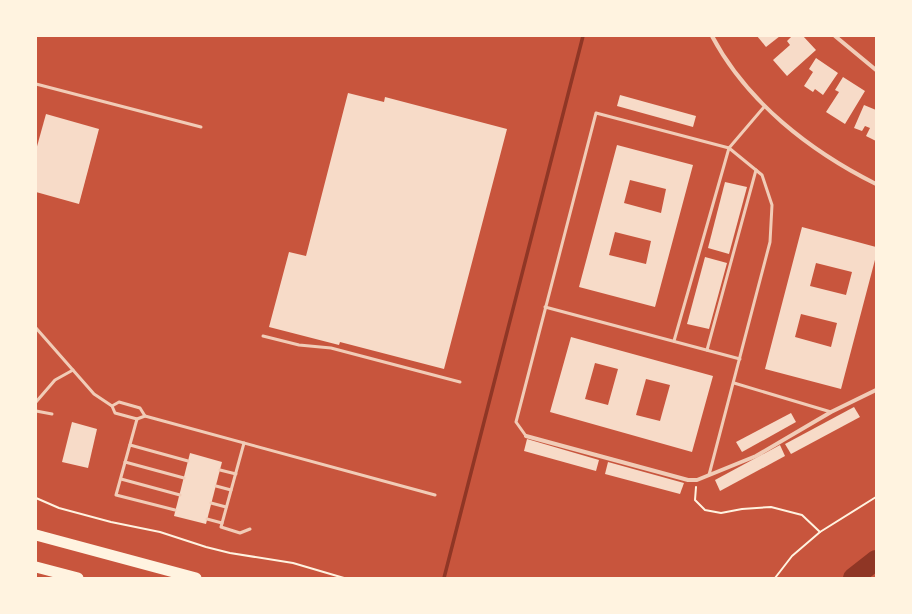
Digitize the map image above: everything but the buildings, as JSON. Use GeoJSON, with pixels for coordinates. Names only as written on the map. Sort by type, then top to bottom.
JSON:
{"type":"FeatureCollection","features":[{"type":"Feature","properties":{"kind":"highway"},"geometry":{"type":"LineString","coordinates":[[36,535],[196,578]]}},
{"type":"Feature","properties":{"kind":"highway"},"geometry":{"type":"LineString","coordinates":[[36,566],[78,578]]}},
{"type":"Feature","properties":{"kind":"street"},"geometry":{"type":"LineString","coordinates":[[712,36],[720,51],[764,107],[821,153],[876,184]]}},
{"type":"Feature","properties":{"kind":"street"},"geometry":{"type":"LineString","coordinates":[[835,36],[876,70]]}},
{"type":"Feature","properties":{"kind":"street"},"geometry":{"type":"LineString","coordinates":[[526,436],[688,480],[697,480],[708,477],[756,456],[832,412],[876,390]]}},
{"type":"Feature","properties":{"kind":"lane"},"geometry":{"type":"LineString","coordinates":[[36,84],[201,127]]}},
{"type":"Feature","properties":{"kind":"lane"},"geometry":{"type":"LineString","coordinates":[[674,341],[729,148],[764,107]]}},
{"type":"Feature","properties":{"kind":"lane"},"geometry":{"type":"LineString","coordinates":[[526,436],[516,422],[596,113],[729,148],[762,175],[772,204],[770,242],[708,477]]}},
{"type":"Feature","properties":{"kind":"lane"},"geometry":{"type":"LineString","coordinates":[[707,350],[756,170]]}},
{"type":"Feature","properties":{"kind":"lane"},"geometry":{"type":"LineString","coordinates":[[545,307],[740,359]]}},
{"type":"Feature","properties":{"kind":"lane"},"geometry":{"type":"LineString","coordinates":[[36,328],[94,394],[112,406],[115,413],[137,419],[145,416],[435,495]]}},
{"type":"Feature","properties":{"kind":"lane"},"geometry":{"type":"LineString","coordinates":[[263,336],[299,345],[331,348],[460,382]]}},
{"type":"Feature","properties":{"kind":"lane"},"geometry":{"type":"LineString","coordinates":[[36,402],[55,380],[73,370]]}},
{"type":"Feature","properties":{"kind":"lane"},"geometry":{"type":"LineString","coordinates":[[734,383],[832,412]]}},
{"type":"Feature","properties":{"kind":"lane"},"geometry":{"type":"LineString","coordinates":[[112,406],[119,402],[140,408],[145,416]]}},
{"type":"Feature","properties":{"kind":"lane"},"geometry":{"type":"LineString","coordinates":[[36,411],[52,414]]}},
{"type":"Feature","properties":{"kind":"lane"},"geometry":{"type":"LineString","coordinates":[[137,419],[116,495],[175,510]]}},
{"type":"Feature","properties":{"kind":"lane"},"geometry":{"type":"LineString","coordinates":[[244,443],[221,527],[240,532],[250,529]]}},
{"type":"Feature","properties":{"kind":"lane"},"geometry":{"type":"LineString","coordinates":[[130,445],[188,461]]}},
{"type":"Feature","properties":{"kind":"lane"},"geometry":{"type":"LineString","coordinates":[[125,462],[184,478]]}},
{"type":"Feature","properties":{"kind":"lane"},"geometry":{"type":"LineString","coordinates":[[220,470],[236,474]]}},
{"type":"Feature","properties":{"kind":"lane"},"geometry":{"type":"LineString","coordinates":[[121,479],[180,495]]}},
{"type":"Feature","properties":{"kind":"lane"},"geometry":{"type":"LineString","coordinates":[[216,486],[231,490]]}},
{"type":"Feature","properties":{"kind":"lane"},"geometry":{"type":"LineString","coordinates":[[211,503],[226,508]]}},
{"type":"Feature","properties":{"kind":"lane"},"geometry":{"type":"LineString","coordinates":[[207,519],[222,523]]}},
{"type":"Feature","properties":{"kind":"path"},"geometry":{"type":"LineString","coordinates":[[697,480],[695,500],[705,510],[721,513],[742,509],[770,507],[802,515],[820,532]]}},
{"type":"Feature","properties":{"kind":"path"},"geometry":{"type":"LineString","coordinates":[[775,578],[792,556],[820,532],[876,497]]}},
{"type":"Feature","properties":{"kind":"path"},"geometry":{"type":"LineString","coordinates":[[36,498],[59,508],[111,522],[160,532],[206,547],[230,553],[293,563],[344,578]]}},
{"type":"Feature","properties":{"kind":"waterway"},"geometry":{"type":"LineString","coordinates":[[444,578],[583,36]]}},
{"type":"Feature","properties":{"kind":"waterway"},"geometry":{"type":"LineString","coordinates":[[853,578],[876,560]]}}]}
